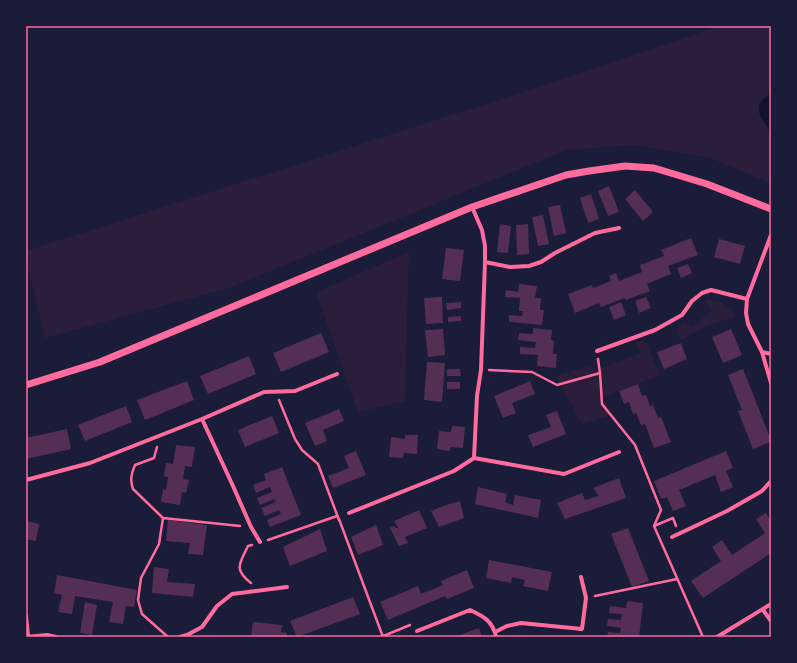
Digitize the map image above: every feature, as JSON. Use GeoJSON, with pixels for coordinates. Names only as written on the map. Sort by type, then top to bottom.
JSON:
{"type":"FeatureCollection","features":[{"type":"Feature","properties":{"kind":"street"},"geometry":{"type":"LineString","coordinates":[[26,385],[100,362],[472,207],[566,175],[625,166],[654,168],[707,184],[771,209]]}},
{"type":"Feature","properties":{"kind":"street"},"geometry":{"type":"LineString","coordinates":[[472,207],[482,230],[485,246],[481,370],[477,396],[474,458]]}},
{"type":"Feature","properties":{"kind":"street"},"geometry":{"type":"LineString","coordinates":[[485,262],[510,267],[529,266],[541,262],[560,250],[595,232],[619,228]]}},
{"type":"Feature","properties":{"kind":"street"},"geometry":{"type":"LineString","coordinates":[[771,235],[747,299],[746,313],[748,324],[762,352],[771,383]]}},
{"type":"Feature","properties":{"kind":"street"},"geometry":{"type":"LineString","coordinates":[[596,351],[655,330],[682,315],[692,301],[702,293],[711,290],[747,299]]}},
{"type":"Feature","properties":{"kind":"street"},"geometry":{"type":"LineString","coordinates":[[762,352],[771,354]]}},
{"type":"Feature","properties":{"kind":"street"},"geometry":{"type":"LineString","coordinates":[[26,480],[90,463],[202,419],[264,392],[295,391],[337,374]]}},
{"type":"Feature","properties":{"kind":"street"},"geometry":{"type":"LineString","coordinates":[[202,419],[251,527],[260,542]]}},
{"type":"Feature","properties":{"kind":"street"},"geometry":{"type":"LineString","coordinates":[[349,513],[454,471],[474,458],[564,474],[619,452]]}},
{"type":"Feature","properties":{"kind":"street"},"geometry":{"type":"LineString","coordinates":[[672,537],[726,511],[762,491],[771,481]]}},
{"type":"Feature","properties":{"kind":"street"},"geometry":{"type":"LineString","coordinates":[[495,632],[507,626],[521,623],[582,629],[586,598],[581,577]]}},
{"type":"Feature","properties":{"kind":"street"},"geometry":{"type":"LineString","coordinates":[[180,637],[202,627],[217,606],[232,594],[287,588]]}},
{"type":"Feature","properties":{"kind":"street"},"geometry":{"type":"LineString","coordinates":[[717,637],[771,604]]}},
{"type":"Feature","properties":{"kind":"street"},"geometry":{"type":"LineString","coordinates":[[417,631],[470,610],[486,618],[495,632],[496,637]]}},
{"type":"Feature","properties":{"kind":"street"},"geometry":{"type":"LineString","coordinates":[[763,610],[771,621]]}},
{"type":"Feature","properties":{"kind":"street"},"geometry":{"type":"LineString","coordinates":[[26,616],[27,636],[47,635],[56,637]]}},
{"type":"Feature","properties":{"kind":"path"},"geometry":{"type":"LineString","coordinates":[[596,351],[600,373],[602,404],[635,445],[660,510],[654,526],[703,637]]}},
{"type":"Feature","properties":{"kind":"path"},"geometry":{"type":"LineString","coordinates":[[481,370],[532,372],[557,385],[600,373]]}},
{"type":"Feature","properties":{"kind":"path"},"geometry":{"type":"LineString","coordinates":[[275,391],[295,439],[302,450],[318,464],[382,637],[414,623],[417,631]]}},
{"type":"Feature","properties":{"kind":"path"},"geometry":{"type":"LineString","coordinates":[[161,435],[154,458],[135,465],[132,472],[131,482],[133,489],[163,518],[251,527]]}},
{"type":"Feature","properties":{"kind":"path"},"geometry":{"type":"LineString","coordinates":[[339,520],[349,513]]}},
{"type":"Feature","properties":{"kind":"path"},"geometry":{"type":"LineString","coordinates":[[261,591],[242,576],[239,565],[248,546],[337,516]]}},
{"type":"Feature","properties":{"kind":"path"},"geometry":{"type":"LineString","coordinates":[[163,518],[159,544],[141,578],[138,600],[142,614],[168,637]]}},
{"type":"Feature","properties":{"kind":"path"},"geometry":{"type":"LineString","coordinates":[[654,526],[673,518],[680,534]]}},
{"type":"Feature","properties":{"kind":"path"},"geometry":{"type":"LineString","coordinates":[[586,598],[677,579]]}},
{"type":"Feature","properties":{"kind":"shaded area"},"geometry":{"type":"Polygon","coordinates":[[[719,26],[771,26],[771,183],[710,158],[636,145],[567,150],[229,288],[45,338],[26,261],[26,251],[508,97],[719,26]]]}},
{"type":"Feature","properties":{"kind":"shaded area"},"geometry":{"type":"Polygon","coordinates":[[[771,94],[771,132],[761,117],[759,107],[760,102],[771,94]]]}},
{"type":"Feature","properties":{"kind":"shaded area"},"geometry":{"type":"Polygon","coordinates":[[[409,252],[405,401],[358,412],[316,292],[409,252]]]}},
{"type":"Feature","properties":{"kind":"shaded area"},"geometry":{"type":"Polygon","coordinates":[[[705,300],[716,301],[724,304],[737,317],[708,325],[682,340],[675,331],[684,321],[692,327],[711,311],[705,300]]]}},
{"type":"Feature","properties":{"kind":"shaded area"},"geometry":{"type":"Polygon","coordinates":[[[640,341],[646,342],[660,375],[602,397],[609,416],[582,424],[556,376],[591,365],[593,371],[641,353],[636,345],[640,341]]]}},
{"type":"Feature","properties":{"kind":"building"},"geometry":{"type":"Polygon","coordinates":[[[609,186],[619,212],[608,216],[598,191],[609,186]]]}},
{"type":"Feature","properties":{"kind":"building"},"geometry":{"type":"Polygon","coordinates":[[[635,190],[653,212],[643,221],[625,199],[635,190]]]}},
{"type":"Feature","properties":{"kind":"building"},"geometry":{"type":"Polygon","coordinates":[[[591,194],[599,219],[588,223],[580,198],[591,194]]]}},
{"type":"Feature","properties":{"kind":"building"},"geometry":{"type":"Polygon","coordinates":[[[560,205],[566,233],[554,236],[548,207],[560,205]]]}},
{"type":"Feature","properties":{"kind":"building"},"geometry":{"type":"Polygon","coordinates":[[[543,215],[549,244],[538,246],[532,217],[543,215]]]}},
{"type":"Feature","properties":{"kind":"building"},"geometry":{"type":"Polygon","coordinates":[[[500,224],[511,226],[508,253],[497,252],[500,224]]]}},
{"type":"Feature","properties":{"kind":"building"},"geometry":{"type":"Polygon","coordinates":[[[528,224],[529,254],[517,255],[516,225],[528,224]]]}},
{"type":"Feature","properties":{"kind":"building"},"geometry":{"type":"Polygon","coordinates":[[[691,238],[698,255],[668,266],[671,274],[647,284],[650,291],[601,307],[599,303],[575,313],[568,294],[592,285],[593,288],[611,281],[609,276],[616,273],[619,281],[642,272],[640,265],[664,256],[661,250],[691,238]]]}},
{"type":"Feature","properties":{"kind":"building"},"geometry":{"type":"Polygon","coordinates":[[[719,239],[745,246],[740,264],[714,257],[719,239]]]}},
{"type":"Feature","properties":{"kind":"building"},"geometry":{"type":"Polygon","coordinates":[[[446,248],[464,250],[460,281],[442,279],[446,248]]]}},
{"type":"Feature","properties":{"kind":"building"},"geometry":{"type":"Polygon","coordinates":[[[688,264],[692,273],[681,278],[677,268],[688,264]]]}},
{"type":"Feature","properties":{"kind":"building"},"geometry":{"type":"Polygon","coordinates":[[[519,284],[537,286],[535,298],[541,298],[540,310],[544,310],[542,325],[509,322],[509,315],[522,316],[523,311],[519,311],[520,298],[505,297],[506,290],[518,292],[519,284]]]}},
{"type":"Feature","properties":{"kind":"building"},"geometry":{"type":"Polygon","coordinates":[[[442,297],[443,323],[426,324],[424,298],[442,297]]]}},
{"type":"Feature","properties":{"kind":"building"},"geometry":{"type":"Polygon","coordinates":[[[646,297],[651,308],[639,313],[635,301],[646,297]]]}},
{"type":"Feature","properties":{"kind":"building"},"geometry":{"type":"Polygon","coordinates":[[[461,302],[461,308],[447,310],[446,303],[461,302]]]}},
{"type":"Feature","properties":{"kind":"building"},"geometry":{"type":"Polygon","coordinates":[[[621,302],[626,315],[614,320],[609,307],[621,302]]]}},
{"type":"Feature","properties":{"kind":"building"},"geometry":{"type":"Polygon","coordinates":[[[461,316],[461,321],[448,322],[448,317],[461,316]]]}},
{"type":"Feature","properties":{"kind":"building"},"geometry":{"type":"Polygon","coordinates":[[[533,328],[552,330],[551,340],[554,341],[553,354],[557,354],[556,368],[537,366],[538,355],[520,354],[520,347],[535,348],[536,342],[518,340],[519,333],[533,334],[533,328]]]}},
{"type":"Feature","properties":{"kind":"building"},"geometry":{"type":"Polygon","coordinates":[[[443,329],[445,355],[428,357],[425,330],[443,329]]]}},
{"type":"Feature","properties":{"kind":"building"},"geometry":{"type":"Polygon","coordinates":[[[731,329],[742,355],[723,363],[712,337],[731,329]]]}},
{"type":"Feature","properties":{"kind":"building"},"geometry":{"type":"Polygon","coordinates":[[[321,333],[329,352],[281,372],[273,353],[321,333]]]}},
{"type":"Feature","properties":{"kind":"building"},"geometry":{"type":"Polygon","coordinates":[[[681,343],[687,359],[664,369],[657,352],[681,343]]]}},
{"type":"Feature","properties":{"kind":"building"},"geometry":{"type":"Polygon","coordinates":[[[249,356],[256,374],[208,394],[200,376],[249,356]]]}},
{"type":"Feature","properties":{"kind":"building"},"geometry":{"type":"Polygon","coordinates":[[[427,362],[445,363],[442,402],[424,400],[427,362]]]}},
{"type":"Feature","properties":{"kind":"building"},"geometry":{"type":"Polygon","coordinates":[[[447,369],[460,369],[461,376],[447,376],[447,369]]]}},
{"type":"Feature","properties":{"kind":"building"},"geometry":{"type":"Polygon","coordinates":[[[743,369],[771,440],[771,442],[753,449],[738,411],[742,410],[728,375],[743,369]]]}},
{"type":"Feature","properties":{"kind":"building"},"geometry":{"type":"Polygon","coordinates":[[[187,381],[194,400],[145,420],[137,400],[187,381]]]}},
{"type":"Feature","properties":{"kind":"building"},"geometry":{"type":"Polygon","coordinates":[[[530,381],[535,394],[512,403],[516,413],[503,418],[494,396],[530,381]]]}},
{"type":"Feature","properties":{"kind":"building"},"geometry":{"type":"Polygon","coordinates":[[[447,382],[460,382],[460,389],[447,389],[447,382]]]}},
{"type":"Feature","properties":{"kind":"building"},"geometry":{"type":"Polygon","coordinates":[[[638,384],[642,396],[646,395],[650,406],[653,405],[658,418],[661,417],[671,442],[654,448],[645,424],[641,425],[636,413],[633,414],[629,402],[624,404],[619,391],[638,384]]]}},
{"type":"Feature","properties":{"kind":"building"},"geometry":{"type":"Polygon","coordinates":[[[126,406],[132,422],[85,441],[78,425],[126,406]]]}},
{"type":"Feature","properties":{"kind":"building"},"geometry":{"type":"Polygon","coordinates":[[[339,409],[344,421],[323,430],[327,441],[315,446],[305,423],[339,409]]]}},
{"type":"Feature","properties":{"kind":"building"},"geometry":{"type":"Polygon","coordinates":[[[557,411],[566,434],[533,447],[528,435],[551,427],[546,415],[557,411]]]}},
{"type":"Feature","properties":{"kind":"building"},"geometry":{"type":"Polygon","coordinates":[[[272,416],[279,433],[245,447],[238,430],[272,416]]]}},
{"type":"Feature","properties":{"kind":"building"},"geometry":{"type":"Polygon","coordinates":[[[452,426],[465,427],[463,448],[450,447],[450,451],[437,449],[439,431],[451,432],[452,426]]]}},
{"type":"Feature","properties":{"kind":"building"},"geometry":{"type":"Polygon","coordinates":[[[67,429],[71,449],[26,459],[26,438],[67,429]]]}},
{"type":"Feature","properties":{"kind":"building"},"geometry":{"type":"Polygon","coordinates":[[[405,435],[418,435],[417,454],[404,453],[403,458],[389,457],[391,437],[405,439],[405,435]]]}},
{"type":"Feature","properties":{"kind":"building"},"geometry":{"type":"Polygon","coordinates":[[[176,445],[195,447],[192,467],[185,466],[183,479],[189,480],[186,493],[182,492],[180,505],[161,502],[163,489],[166,490],[168,477],[164,476],[166,463],[173,464],[176,445]]]}},
{"type":"Feature","properties":{"kind":"building"},"geometry":{"type":"Polygon","coordinates":[[[356,451],[366,475],[333,488],[328,476],[349,468],[344,456],[356,451]]]}},
{"type":"Feature","properties":{"kind":"building"},"geometry":{"type":"Polygon","coordinates":[[[726,451],[733,468],[726,471],[733,487],[721,492],[715,475],[679,490],[686,506],[673,511],[667,497],[661,499],[654,481],[726,451]]]}},
{"type":"Feature","properties":{"kind":"building"},"geometry":{"type":"Polygon","coordinates":[[[282,467],[301,515],[270,527],[267,520],[281,514],[279,510],[265,516],[261,508],[276,502],[274,499],[260,505],[257,498],[272,492],[270,487],[256,493],[253,485],[266,480],[264,474],[282,467]]]}},
{"type":"Feature","properties":{"kind":"building"},"geometry":{"type":"Polygon","coordinates":[[[619,478],[626,498],[565,519],[557,503],[582,493],[585,500],[599,496],[593,488],[619,478]]]}},
{"type":"Feature","properties":{"kind":"building"},"geometry":{"type":"Polygon","coordinates":[[[478,487],[507,494],[505,502],[513,505],[515,495],[541,500],[538,518],[475,504],[478,487]]]}},
{"type":"Feature","properties":{"kind":"building"},"geometry":{"type":"Polygon","coordinates":[[[460,501],[464,518],[439,527],[431,511],[460,501]]]}},
{"type":"Feature","properties":{"kind":"building"},"geometry":{"type":"Polygon","coordinates":[[[419,510],[427,528],[405,537],[408,543],[399,546],[390,528],[393,526],[399,529],[394,521],[419,510]]]}},
{"type":"Feature","properties":{"kind":"building"},"geometry":{"type":"Polygon","coordinates":[[[766,513],[771,521],[771,553],[703,598],[691,581],[721,561],[712,547],[722,540],[732,555],[765,533],[756,519],[766,513]]]}},
{"type":"Feature","properties":{"kind":"building"},"geometry":{"type":"Polygon","coordinates":[[[168,520],[207,525],[203,555],[188,554],[190,543],[166,541],[168,520]]]}},
{"type":"Feature","properties":{"kind":"building"},"geometry":{"type":"Polygon","coordinates":[[[26,521],[39,524],[36,541],[26,539],[26,521]]]}},
{"type":"Feature","properties":{"kind":"building"},"geometry":{"type":"Polygon","coordinates":[[[376,525],[383,545],[358,555],[351,537],[376,525]]]}},
{"type":"Feature","properties":{"kind":"building"},"geometry":{"type":"Polygon","coordinates":[[[628,528],[649,581],[632,587],[611,534],[628,528]]]}},
{"type":"Feature","properties":{"kind":"building"},"geometry":{"type":"Polygon","coordinates":[[[320,529],[327,551],[290,566],[283,547],[320,529]]]}},
{"type":"Feature","properties":{"kind":"building"},"geometry":{"type":"Polygon","coordinates":[[[489,560],[552,572],[548,591],[523,586],[525,580],[512,577],[511,583],[486,578],[489,560]]]}},
{"type":"Feature","properties":{"kind":"building"},"geometry":{"type":"Polygon","coordinates":[[[154,567],[169,569],[167,582],[195,584],[193,597],[152,593],[154,567]]]}},
{"type":"Feature","properties":{"kind":"building"},"geometry":{"type":"Polygon","coordinates":[[[467,570],[474,588],[447,599],[445,596],[388,620],[380,602],[418,586],[421,594],[443,585],[441,581],[467,570]]]}},
{"type":"Feature","properties":{"kind":"building"},"geometry":{"type":"Polygon","coordinates":[[[57,575],[137,590],[134,607],[126,606],[123,624],[109,622],[113,602],[75,596],[72,614],[58,612],[62,595],[54,593],[57,575]]]}},
{"type":"Feature","properties":{"kind":"building"},"geometry":{"type":"Polygon","coordinates":[[[353,597],[360,614],[297,637],[290,621],[353,597]]]}},
{"type":"Feature","properties":{"kind":"building"},"geometry":{"type":"Polygon","coordinates":[[[627,601],[643,603],[639,637],[607,637],[608,632],[620,633],[621,628],[607,626],[608,619],[621,620],[622,614],[609,613],[610,606],[626,608],[627,601]]]}},
{"type":"Feature","properties":{"kind":"building"},"geometry":{"type":"Polygon","coordinates":[[[85,602],[97,605],[92,635],[80,633],[85,602]]]}},
{"type":"Feature","properties":{"kind":"building"},"geometry":{"type":"Polygon","coordinates":[[[253,622],[282,625],[281,632],[287,633],[287,637],[251,637],[253,622]]]}},
{"type":"Feature","properties":{"kind":"building"},"geometry":{"type":"Polygon","coordinates":[[[479,628],[482,637],[455,637],[479,628]]]}}]}
